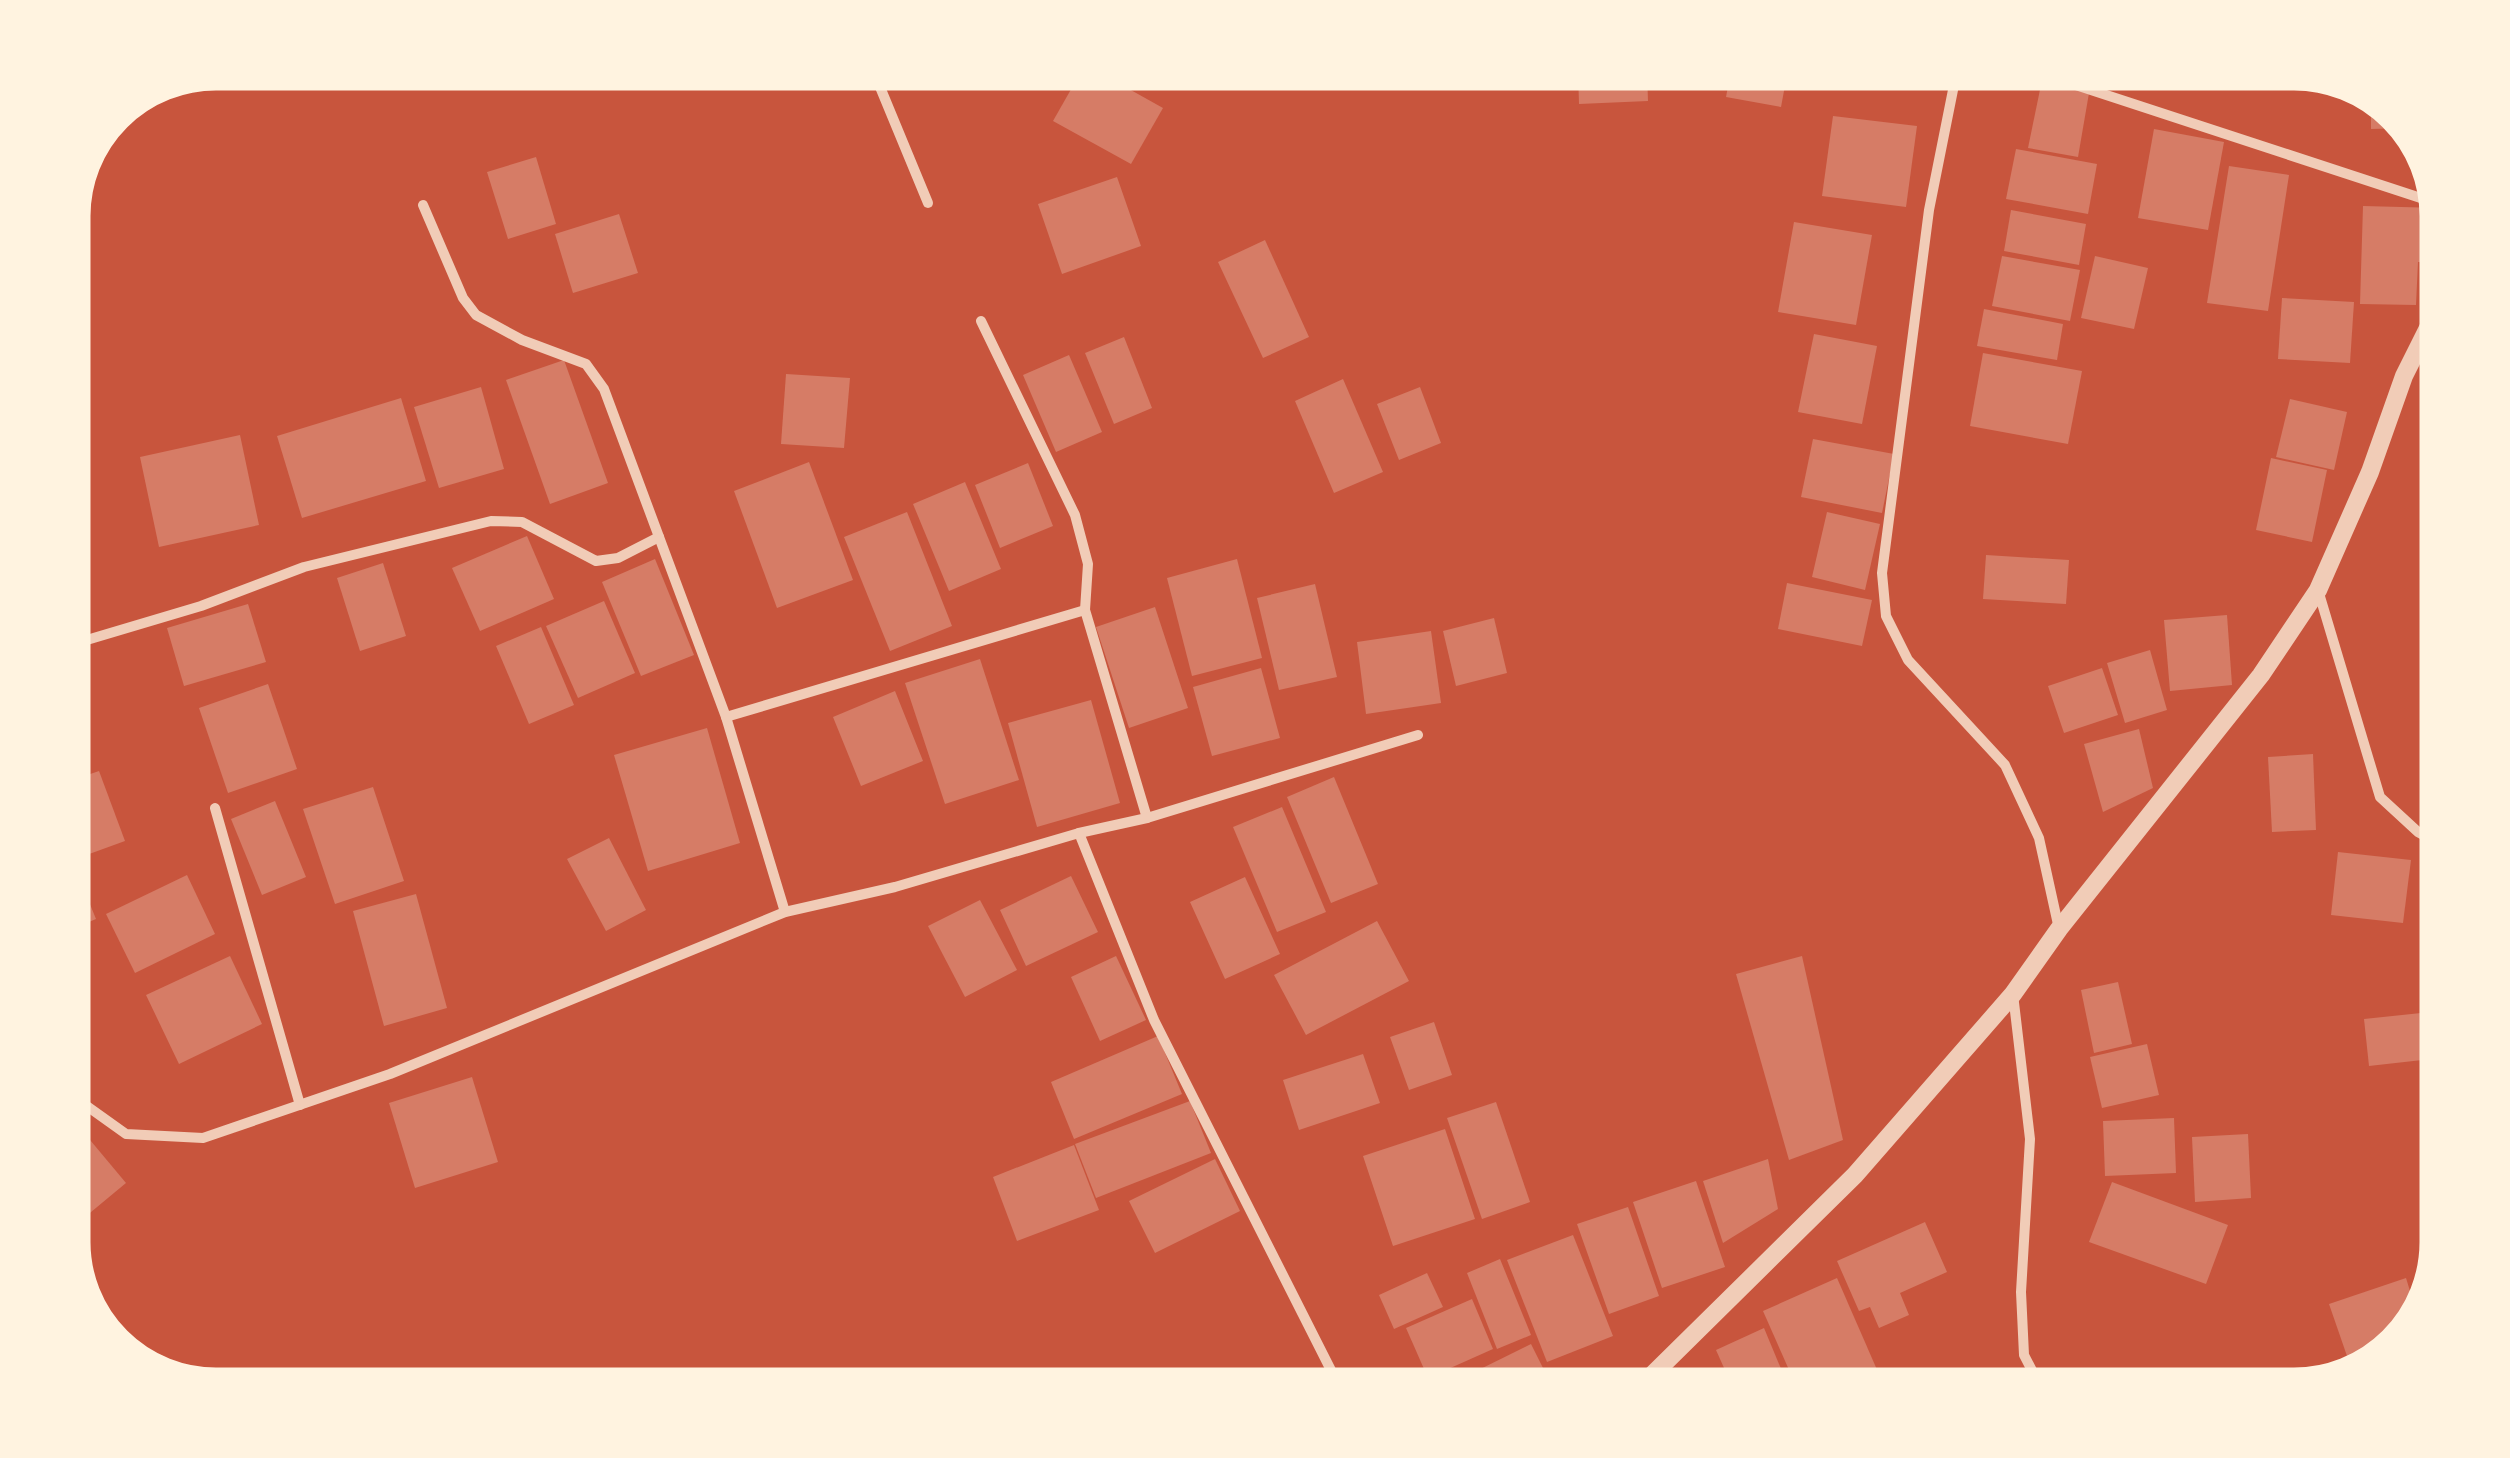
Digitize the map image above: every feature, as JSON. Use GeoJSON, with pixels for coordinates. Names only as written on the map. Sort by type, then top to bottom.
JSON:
{"type":"FeatureCollection","features":[{"type":"Feature","properties":{"kind":"street"},"geometry":{"type":"LineString","coordinates":[[880,88],[928,203]]}},
{"type":"Feature","properties":{"kind":"street"},"geometry":{"type":"LineString","coordinates":[[1953,88],[1928,210],[1882,573],[1886,616],[1908,660],[2005,766],[2040,838],[2059,928]]}},
{"type":"Feature","properties":{"kind":"street"},"geometry":{"type":"LineString","coordinates":[[2087,88],[2421,198]]}},
{"type":"Feature","properties":{"kind":"street"},"geometry":{"type":"LineString","coordinates":[[424,205],[463,298],[476,315],[522,340],[586,364],[604,389],[726,717],[785,912]]}},
{"type":"Feature","properties":{"kind":"street"},"geometry":{"type":"LineString","coordinates":[[981,321],[1074,514],[1088,564],[1085,610],[1147,818]]}},
{"type":"Feature","properties":{"kind":"street"},"geometry":{"type":"LineString","coordinates":[[1657,1370],[1854,1175],[2013,994],[2059,928],[2262,675],[2318,590],[2422,340]]}},
{"type":"Feature","properties":{"kind":"street"},"geometry":{"type":"LineString","coordinates":[[88,639],[201,606],[304,568],[490,520],[522,522],[596,561],[618,558],[659,537]]}},
{"type":"Feature","properties":{"kind":"street"},"geometry":{"type":"LineString","coordinates":[[2318,590],[2380,797],[2422,834]]}},
{"type":"Feature","properties":{"kind":"street"},"geometry":{"type":"LineString","coordinates":[[726,717],[1085,610]]}},
{"type":"Feature","properties":{"kind":"street"},"geometry":{"type":"LineString","coordinates":[[88,1107],[126,1134],[202,1138],[594,994],[785,912],[895,887],[1079,832],[1147,818],[1418,735]]}},
{"type":"Feature","properties":{"kind":"street"},"geometry":{"type":"LineString","coordinates":[[215,808],[300,1105]]}},
{"type":"Feature","properties":{"kind":"street"},"geometry":{"type":"LineString","coordinates":[[1079,832],[1154,1020],[1264,1245],[1330,1370]]}},
{"type":"Feature","properties":{"kind":"street"},"geometry":{"type":"LineString","coordinates":[[2013,994],[2030,1139],[2021,1292],[2024,1356],[2031,1370]]}},
{"type":"Feature","properties":{"kind":"building"},"geometry":{"type":"Polygon","coordinates":[[[1072,88],[1127,88],[1163,108],[1131,164],[1053,121],[1072,88]]]}},
{"type":"Feature","properties":{"kind":"building"},"geometry":{"type":"Polygon","coordinates":[[[1579,88],[1648,88],[1648,101],[1579,104],[1579,88]]]}},
{"type":"Feature","properties":{"kind":"building"},"geometry":{"type":"Polygon","coordinates":[[[1728,88],[1785,88],[1781,107],[1726,97],[1728,88]]]}},
{"type":"Feature","properties":{"kind":"building"},"geometry":{"type":"Polygon","coordinates":[[[2040,88],[2071,88],[2089,93],[2078,157],[2028,148],[2040,88]]]}},
{"type":"Feature","properties":{"kind":"building"},"geometry":{"type":"Polygon","coordinates":[[[2371,114],[2389,129],[2371,129],[2371,114]]]}},
{"type":"Feature","properties":{"kind":"building"},"geometry":{"type":"Polygon","coordinates":[[[1833,116],[1917,126],[1906,207],[1822,196],[1833,116]]]}},
{"type":"Feature","properties":{"kind":"building"},"geometry":{"type":"Polygon","coordinates":[[[2154,129],[2224,142],[2208,230],[2138,218],[2154,129]]]}},
{"type":"Feature","properties":{"kind":"building"},"geometry":{"type":"Polygon","coordinates":[[[2016,149],[2097,164],[2088,214],[2006,199],[2016,149]]]}},
{"type":"Feature","properties":{"kind":"building"},"geometry":{"type":"Polygon","coordinates":[[[536,157],[556,224],[508,239],[487,172],[536,157]]]}},
{"type":"Feature","properties":{"kind":"building"},"geometry":{"type":"Polygon","coordinates":[[[2229,166],[2289,175],[2268,311],[2207,303],[2229,166]]]}},
{"type":"Feature","properties":{"kind":"building"},"geometry":{"type":"Polygon","coordinates":[[[1117,177],[1141,246],[1062,274],[1038,204],[1117,177]]]}},
{"type":"Feature","properties":{"kind":"building"},"geometry":{"type":"Polygon","coordinates":[[[2363,206],[2422,208],[2422,262],[2418,262],[2416,305],[2360,304],[2363,206]]]}},
{"type":"Feature","properties":{"kind":"building"},"geometry":{"type":"Polygon","coordinates":[[[2011,210],[2086,224],[2079,265],[2004,251],[2011,210]]]}},
{"type":"Feature","properties":{"kind":"building"},"geometry":{"type":"Polygon","coordinates":[[[619,214],[638,273],[573,293],[555,234],[619,214]]]}},
{"type":"Feature","properties":{"kind":"building"},"geometry":{"type":"Polygon","coordinates":[[[1794,222],[1872,235],[1856,325],[1778,312],[1794,222]]]}},
{"type":"Feature","properties":{"kind":"building"},"geometry":{"type":"Polygon","coordinates":[[[1265,240],[1309,337],[1263,358],[1218,262],[1265,240]]]}},
{"type":"Feature","properties":{"kind":"building"},"geometry":{"type":"Polygon","coordinates":[[[2002,256],[2080,270],[2070,321],[1992,306],[2002,256]]]}},
{"type":"Feature","properties":{"kind":"building"},"geometry":{"type":"Polygon","coordinates":[[[2095,256],[2148,268],[2134,329],[2081,318],[2095,256]]]}},
{"type":"Feature","properties":{"kind":"building"},"geometry":{"type":"Polygon","coordinates":[[[2282,298],[2354,302],[2350,363],[2278,359],[2282,298]]]}},
{"type":"Feature","properties":{"kind":"building"},"geometry":{"type":"Polygon","coordinates":[[[1984,309],[2063,324],[2057,360],[1977,346],[1984,309]]]}},
{"type":"Feature","properties":{"kind":"building"},"geometry":{"type":"Polygon","coordinates":[[[1814,334],[1877,346],[1862,424],[1798,412],[1814,334]]]}},
{"type":"Feature","properties":{"kind":"building"},"geometry":{"type":"Polygon","coordinates":[[[1124,337],[1152,408],[1114,424],[1085,353],[1124,337]]]}},
{"type":"Feature","properties":{"kind":"building"},"geometry":{"type":"Polygon","coordinates":[[[1983,353],[2082,371],[2068,444],[1970,426],[1983,353]]]}},
{"type":"Feature","properties":{"kind":"building"},"geometry":{"type":"Polygon","coordinates":[[[1069,355],[1102,432],[1056,452],[1023,375],[1069,355]]]}},
{"type":"Feature","properties":{"kind":"building"},"geometry":{"type":"Polygon","coordinates":[[[564,360],[608,483],[550,504],[506,380],[564,360]]]}},
{"type":"Feature","properties":{"kind":"building"},"geometry":{"type":"Polygon","coordinates":[[[786,374],[850,378],[844,448],[781,444],[786,374]]]}},
{"type":"Feature","properties":{"kind":"building"},"geometry":{"type":"Polygon","coordinates":[[[1343,379],[1383,472],[1334,493],[1295,401],[1343,379]]]}},
{"type":"Feature","properties":{"kind":"building"},"geometry":{"type":"Polygon","coordinates":[[[481,387],[504,469],[439,488],[414,407],[481,387]]]}},
{"type":"Feature","properties":{"kind":"building"},"geometry":{"type":"Polygon","coordinates":[[[1420,387],[1441,443],[1399,460],[1377,404],[1420,387]]]}},
{"type":"Feature","properties":{"kind":"building"},"geometry":{"type":"Polygon","coordinates":[[[401,398],[426,481],[302,518],[277,436],[401,398]]]}},
{"type":"Feature","properties":{"kind":"building"},"geometry":{"type":"Polygon","coordinates":[[[2290,399],[2347,412],[2334,470],[2276,457],[2290,399]]]}},
{"type":"Feature","properties":{"kind":"building"},"geometry":{"type":"Polygon","coordinates":[[[240,435],[259,525],[159,547],[140,457],[240,435]]]}},
{"type":"Feature","properties":{"kind":"building"},"geometry":{"type":"Polygon","coordinates":[[[1813,439],[1894,454],[1882,513],[1801,497],[1813,439]]]}},
{"type":"Feature","properties":{"kind":"building"},"geometry":{"type":"Polygon","coordinates":[[[2271,458],[2327,470],[2312,542],[2256,530],[2271,458]]]}},
{"type":"Feature","properties":{"kind":"building"},"geometry":{"type":"Polygon","coordinates":[[[809,462],[853,580],[777,608],[734,491],[809,462]]]}},
{"type":"Feature","properties":{"kind":"building"},"geometry":{"type":"Polygon","coordinates":[[[1028,463],[1053,526],[1000,548],[975,485],[1028,463]]]}},
{"type":"Feature","properties":{"kind":"building"},"geometry":{"type":"Polygon","coordinates":[[[965,482],[1001,569],[949,591],[913,504],[965,482]]]}},
{"type":"Feature","properties":{"kind":"building"},"geometry":{"type":"Polygon","coordinates":[[[907,512],[952,626],[890,651],[844,537],[907,512]]]}},
{"type":"Feature","properties":{"kind":"building"},"geometry":{"type":"Polygon","coordinates":[[[1827,512],[1880,524],[1865,590],[1812,577],[1827,512]]]}},
{"type":"Feature","properties":{"kind":"building"},"geometry":{"type":"Polygon","coordinates":[[[527,536],[554,599],[480,631],[452,568],[527,536]]]}},
{"type":"Feature","properties":{"kind":"building"},"geometry":{"type":"Polygon","coordinates":[[[1986,555],[2069,560],[2066,604],[1983,599],[1986,555]]]}},
{"type":"Feature","properties":{"kind":"building"},"geometry":{"type":"Polygon","coordinates":[[[655,559],[694,655],[641,676],[602,582],[655,559]]]}},
{"type":"Feature","properties":{"kind":"building"},"geometry":{"type":"Polygon","coordinates":[[[1237,559],[1262,658],[1192,676],[1167,578],[1237,559]]]}},
{"type":"Feature","properties":{"kind":"building"},"geometry":{"type":"Polygon","coordinates":[[[383,563],[406,636],[360,651],[337,578],[383,563]]]}},
{"type":"Feature","properties":{"kind":"building"},"geometry":{"type":"Polygon","coordinates":[[[1787,583],[1872,600],[1862,646],[1778,629],[1787,583]]]}},
{"type":"Feature","properties":{"kind":"building"},"geometry":{"type":"Polygon","coordinates":[[[1315,584],[1337,677],[1279,690],[1257,598],[1315,584]]]}},
{"type":"Feature","properties":{"kind":"building"},"geometry":{"type":"Polygon","coordinates":[[[604,601],[635,673],[578,698],[546,626],[604,601]]]}},
{"type":"Feature","properties":{"kind":"building"},"geometry":{"type":"Polygon","coordinates":[[[248,604],[266,662],[184,686],[167,628],[248,604]]]}},
{"type":"Feature","properties":{"kind":"building"},"geometry":{"type":"Polygon","coordinates":[[[1155,607],[1188,708],[1129,728],[1096,627],[1155,607]]]}},
{"type":"Feature","properties":{"kind":"building"},"geometry":{"type":"Polygon","coordinates":[[[2227,615],[2232,685],[2170,691],[2164,620],[2227,615]]]}},
{"type":"Feature","properties":{"kind":"building"},"geometry":{"type":"Polygon","coordinates":[[[1494,618],[1507,673],[1456,686],[1443,631],[1494,618]]]}},
{"type":"Feature","properties":{"kind":"building"},"geometry":{"type":"Polygon","coordinates":[[[541,627],[574,705],[529,724],[496,646],[541,627]]]}},
{"type":"Feature","properties":{"kind":"building"},"geometry":{"type":"Polygon","coordinates":[[[1431,631],[1441,703],[1366,714],[1357,642],[1431,631]]]}},
{"type":"Feature","properties":{"kind":"building"},"geometry":{"type":"Polygon","coordinates":[[[2150,650],[2167,710],[2125,723],[2107,663],[2150,650]]]}},
{"type":"Feature","properties":{"kind":"building"},"geometry":{"type":"Polygon","coordinates":[[[980,659],[1019,780],[945,804],[905,683],[980,659]]]}},
{"type":"Feature","properties":{"kind":"building"},"geometry":{"type":"Polygon","coordinates":[[[1261,668],[1280,738],[1212,756],[1193,687],[1261,668]]]}},
{"type":"Feature","properties":{"kind":"building"},"geometry":{"type":"Polygon","coordinates":[[[2102,668],[2118,715],[2064,733],[2048,686],[2102,668]]]}},
{"type":"Feature","properties":{"kind":"building"},"geometry":{"type":"Polygon","coordinates":[[[268,684],[297,769],[228,793],[199,708],[268,684]]]}},
{"type":"Feature","properties":{"kind":"building"},"geometry":{"type":"Polygon","coordinates":[[[895,691],[923,761],[861,786],[833,717],[895,691]]]}},
{"type":"Feature","properties":{"kind":"building"},"geometry":{"type":"Polygon","coordinates":[[[1091,700],[1120,803],[1037,827],[1008,723],[1091,700]]]}},
{"type":"Feature","properties":{"kind":"building"},"geometry":{"type":"Polygon","coordinates":[[[707,728],[740,843],[648,871],[614,755],[707,728]]]}},
{"type":"Feature","properties":{"kind":"building"},"geometry":{"type":"Polygon","coordinates":[[[2139,729],[2153,788],[2103,812],[2084,744],[2139,729]]]}},
{"type":"Feature","properties":{"kind":"building"},"geometry":{"type":"Polygon","coordinates":[[[2313,754],[2316,830],[2272,832],[2268,757],[2313,754]]]}},
{"type":"Feature","properties":{"kind":"building"},"geometry":{"type":"Polygon","coordinates":[[[99,771],[125,841],[88,854],[88,775],[99,771]]]}},
{"type":"Feature","properties":{"kind":"building"},"geometry":{"type":"Polygon","coordinates":[[[1334,777],[1378,884],[1331,903],[1287,797],[1334,777]]]}},
{"type":"Feature","properties":{"kind":"building"},"geometry":{"type":"Polygon","coordinates":[[[373,787],[404,881],[335,904],[303,809],[373,787]]]}},
{"type":"Feature","properties":{"kind":"building"},"geometry":{"type":"Polygon","coordinates":[[[275,801],[306,877],[262,895],[231,819],[275,801]]]}},
{"type":"Feature","properties":{"kind":"building"},"geometry":{"type":"Polygon","coordinates":[[[1282,807],[1326,912],[1277,932],[1233,827],[1282,807]]]}},
{"type":"Feature","properties":{"kind":"building"},"geometry":{"type":"Polygon","coordinates":[[[609,838],[646,910],[606,931],[567,859],[609,838]]]}},
{"type":"Feature","properties":{"kind":"building"},"geometry":{"type":"Polygon","coordinates":[[[2338,852],[2411,860],[2403,923],[2331,915],[2338,852]]]}},
{"type":"Feature","properties":{"kind":"building"},"geometry":{"type":"Polygon","coordinates":[[[187,875],[215,934],[135,973],[106,914],[187,875]]]}},
{"type":"Feature","properties":{"kind":"building"},"geometry":{"type":"Polygon","coordinates":[[[1071,876],[1098,932],[1026,966],[1000,910],[1071,876]]]}},
{"type":"Feature","properties":{"kind":"building"},"geometry":{"type":"Polygon","coordinates":[[[1245,877],[1280,954],[1225,979],[1190,902],[1245,877]]]}},
{"type":"Feature","properties":{"kind":"building"},"geometry":{"type":"Polygon","coordinates":[[[416,894],[447,1008],[384,1026],[353,911],[416,894]]]}},
{"type":"Feature","properties":{"kind":"building"},"geometry":{"type":"Polygon","coordinates":[[[88,899],[96,919],[88,922],[88,899]]]}},
{"type":"Feature","properties":{"kind":"building"},"geometry":{"type":"Polygon","coordinates":[[[980,900],[1017,970],[965,997],[928,926],[980,900]]]}},
{"type":"Feature","properties":{"kind":"building"},"geometry":{"type":"Polygon","coordinates":[[[1377,921],[1409,981],[1306,1035],[1274,975],[1377,921]]]}},
{"type":"Feature","properties":{"kind":"building"},"geometry":{"type":"Polygon","coordinates":[[[230,956],[262,1024],[179,1064],[146,995],[230,956]]]}},
{"type":"Feature","properties":{"kind":"building"},"geometry":{"type":"Polygon","coordinates":[[[1116,956],[1146,1020],[1100,1041],[1071,977],[1116,956]]]}},
{"type":"Feature","properties":{"kind":"building"},"geometry":{"type":"Polygon","coordinates":[[[1802,956],[1843,1140],[1789,1160],[1736,974],[1802,956]]]}},
{"type":"Feature","properties":{"kind":"building"},"geometry":{"type":"Polygon","coordinates":[[[2118,982],[2132,1044],[2094,1053],[2081,990],[2118,982]]]}},
{"type":"Feature","properties":{"kind":"building"},"geometry":{"type":"Polygon","coordinates":[[[2422,1013],[2422,1060],[2369,1066],[2364,1019],[2422,1013]]]}},
{"type":"Feature","properties":{"kind":"building"},"geometry":{"type":"Polygon","coordinates":[[[1434,1022],[1452,1075],[1409,1090],[1390,1037],[1434,1022]]]}},
{"type":"Feature","properties":{"kind":"building"},"geometry":{"type":"Polygon","coordinates":[[[1158,1036],[1182,1094],[1074,1139],[1051,1082],[1158,1036]]]}},
{"type":"Feature","properties":{"kind":"building"},"geometry":{"type":"Polygon","coordinates":[[[2147,1044],[2159,1095],[2102,1108],[2090,1057],[2147,1044]]]}},
{"type":"Feature","properties":{"kind":"building"},"geometry":{"type":"Polygon","coordinates":[[[1363,1054],[1380,1103],[1299,1130],[1283,1080],[1363,1054]]]}},
{"type":"Feature","properties":{"kind":"building"},"geometry":{"type":"Polygon","coordinates":[[[472,1077],[498,1162],[415,1188],[389,1103],[472,1077]]]}},
{"type":"Feature","properties":{"kind":"building"},"geometry":{"type":"Polygon","coordinates":[[[1190,1101],[1211,1153],[1096,1198],[1075,1144],[1190,1101]]]}},
{"type":"Feature","properties":{"kind":"building"},"geometry":{"type":"Polygon","coordinates":[[[1496,1102],[1530,1202],[1482,1219],[1447,1118],[1496,1102]]]}},
{"type":"Feature","properties":{"kind":"building"},"geometry":{"type":"Polygon","coordinates":[[[2174,1118],[2176,1173],[2105,1176],[2103,1121],[2174,1118]]]}},
{"type":"Feature","properties":{"kind":"building"},"geometry":{"type":"Polygon","coordinates":[[[1445,1129],[1475,1219],[1393,1246],[1363,1156],[1445,1129]]]}},
{"type":"Feature","properties":{"kind":"building"},"geometry":{"type":"Polygon","coordinates":[[[2248,1134],[2251,1198],[2195,1202],[2192,1137],[2248,1134]]]}},
{"type":"Feature","properties":{"kind":"building"},"geometry":{"type":"Polygon","coordinates":[[[88,1138],[126,1183],[88,1215],[88,1138]]]}},
{"type":"Feature","properties":{"kind":"building"},"geometry":{"type":"Polygon","coordinates":[[[1074,1145],[1099,1210],[1017,1241],[993,1177],[1074,1145]]]}},
{"type":"Feature","properties":{"kind":"building"},"geometry":{"type":"Polygon","coordinates":[[[1215,1159],[1240,1211],[1155,1253],[1129,1201],[1215,1159]]]}},
{"type":"Feature","properties":{"kind":"building"},"geometry":{"type":"Polygon","coordinates":[[[1768,1159],[1778,1209],[1723,1243],[1703,1181],[1768,1159]]]}},
{"type":"Feature","properties":{"kind":"building"},"geometry":{"type":"Polygon","coordinates":[[[1696,1181],[1725,1267],[1662,1288],[1633,1202],[1696,1181]]]}},
{"type":"Feature","properties":{"kind":"building"},"geometry":{"type":"Polygon","coordinates":[[[2112,1182],[2228,1225],[2206,1284],[2089,1242],[2112,1182]]]}},
{"type":"Feature","properties":{"kind":"building"},"geometry":{"type":"Polygon","coordinates":[[[1628,1207],[1659,1296],[1609,1314],[1577,1224],[1628,1207]]]}},
{"type":"Feature","properties":{"kind":"building"},"geometry":{"type":"Polygon","coordinates":[[[1925,1222],[1947,1272],[1900,1293],[1909,1315],[1879,1328],[1870,1307],[1859,1311],[1837,1261],[1925,1222]]]}},
{"type":"Feature","properties":{"kind":"building"},"geometry":{"type":"Polygon","coordinates":[[[1573,1235],[1613,1336],[1547,1362],[1507,1260],[1573,1235]]]}},
{"type":"Feature","properties":{"kind":"building"},"geometry":{"type":"Polygon","coordinates":[[[1500,1259],[1531,1335],[1497,1349],[1467,1273],[1500,1259]]]}},
{"type":"Feature","properties":{"kind":"building"},"geometry":{"type":"Polygon","coordinates":[[[1427,1273],[1443,1307],[1394,1329],[1379,1295],[1427,1273]]]}},
{"type":"Feature","properties":{"kind":"building"},"geometry":{"type":"Polygon","coordinates":[[[1837,1278],[1877,1370],[1789,1370],[1763,1311],[1837,1278]]]}},
{"type":"Feature","properties":{"kind":"building"},"geometry":{"type":"Polygon","coordinates":[[[2406,1278],[2411,1295],[2385,1333],[2361,1351],[2347,1356],[2329,1304],[2406,1278]]]}},
{"type":"Feature","properties":{"kind":"building"},"geometry":{"type":"Polygon","coordinates":[[[1472,1299],[1493,1349],[1446,1370],[1424,1370],[1406,1328],[1472,1299]]]}},
{"type":"Feature","properties":{"kind":"building"},"geometry":{"type":"Polygon","coordinates":[[[1764,1328],[1782,1370],[1725,1370],[1716,1350],[1764,1328]]]}},
{"type":"Feature","properties":{"kind":"building"},"geometry":{"type":"Polygon","coordinates":[[[1531,1344],[1544,1370],[1478,1370],[1531,1344]]]}}]}
